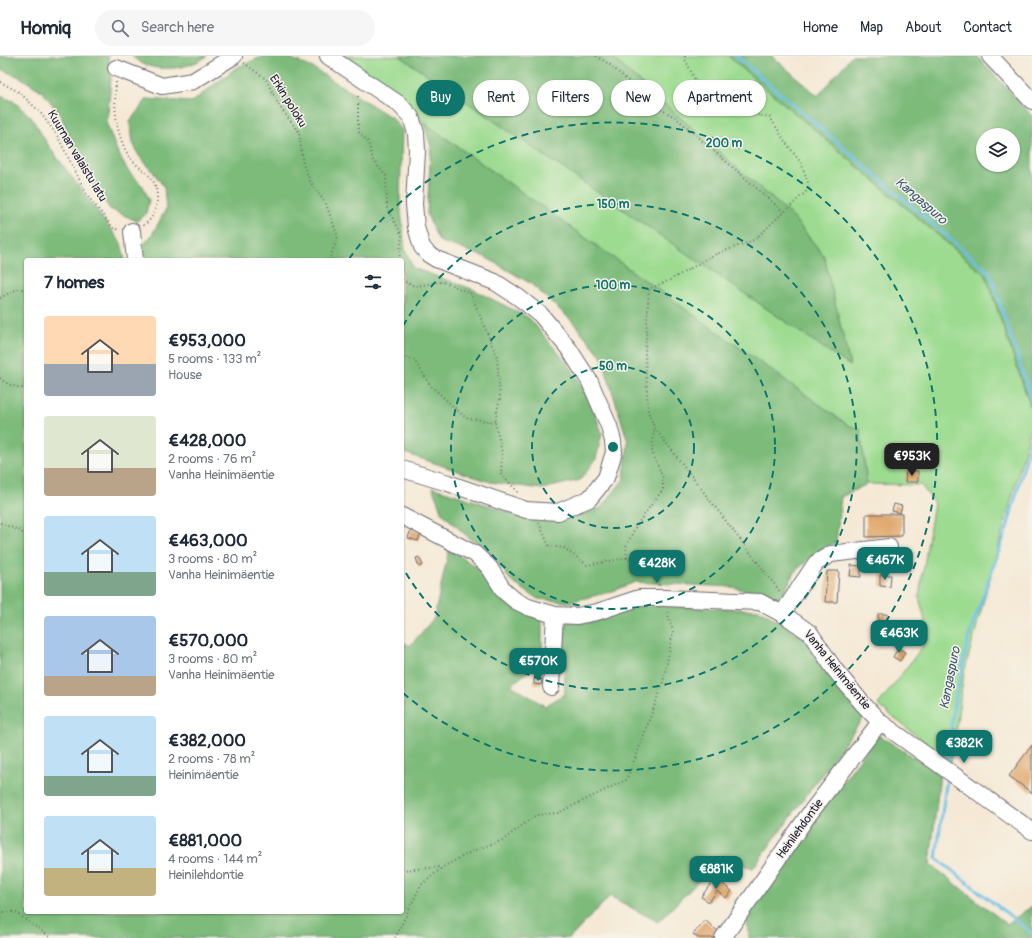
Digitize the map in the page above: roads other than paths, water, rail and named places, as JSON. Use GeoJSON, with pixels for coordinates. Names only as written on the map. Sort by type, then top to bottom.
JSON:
{"type":"FeatureCollection","features":[{"type":"Feature","properties":{"kind":"street"},"geometry":{"type":"LineString","coordinates":[[328,56],[399,104],[411,117],[416,133],[417,151],[414,204],[416,227],[422,247],[428,254],[436,259],[495,282],[518,297],[541,315],[569,349],[590,382],[609,426],[613,441],[614,452],[606,478],[589,499],[558,512],[526,510],[404,470]]}},
{"type":"Feature","properties":{"kind":"street"},"geometry":{"type":"LineString","coordinates":[[990,56],[1032,101]]}},
{"type":"Feature","properties":{"kind":"street"},"geometry":{"type":"LineString","coordinates":[[116,68],[162,86],[193,81],[232,57]]}},
{"type":"Feature","properties":{"kind":"street"},"geometry":{"type":"LineString","coordinates":[[132,231],[135,258]]}},
{"type":"Feature","properties":{"kind":"street","name":"Vanha Heinimäentie"},"geometry":{"type":"LineString","coordinates":[[404,517],[475,554],[489,567],[504,591],[516,601],[528,608],[555,615],[577,616],[597,612],[638,598],[760,602],[786,609],[810,633],[835,670],[880,722],[1032,831]]}},
{"type":"Feature","properties":{"kind":"street"},"geometry":{"type":"LineString","coordinates":[[786,609],[816,563],[831,554],[889,547]]}},
{"type":"Feature","properties":{"kind":"street"},"geometry":{"type":"LineString","coordinates":[[551,687],[555,615]]}},
{"type":"Feature","properties":{"kind":"street","name":"Heinilehdontie"},"geometry":{"type":"LineString","coordinates":[[723,938],[807,817],[880,722]]}},
{"type":"Feature","properties":{"kind":"waterway","name":"Kangaspuro"},"geometry":{"type":"LineString","coordinates":[[736,56],[990,273],[1032,401]]}},
{"type":"Feature","properties":{"kind":"waterway","name":"Kangaspuro"},"geometry":{"type":"LineString","coordinates":[[948,765],[953,710],[969,636],[1007,528],[1032,436]]}},
{"type":"Feature","properties":{"kind":"waterway","name":"Kangaspuro"},"geometry":{"type":"LineString","coordinates":[[947,777],[936,858],[1032,933]]}}]}
